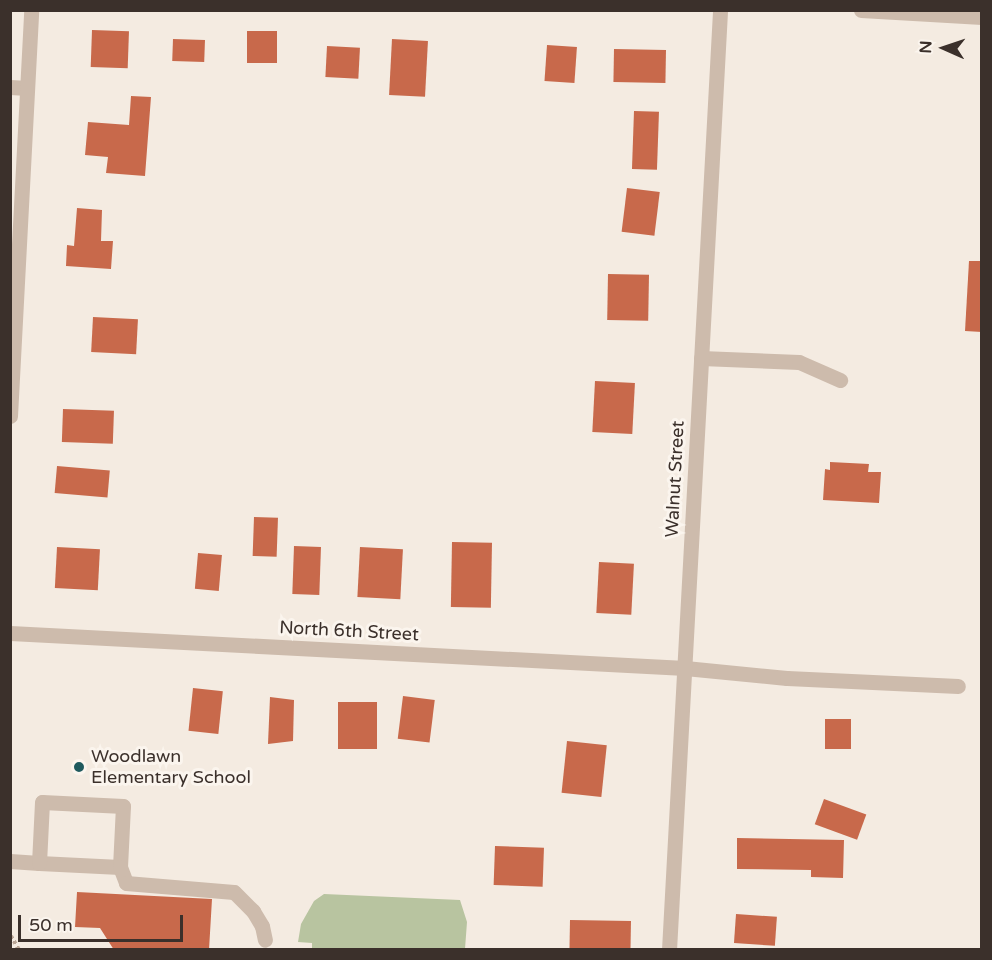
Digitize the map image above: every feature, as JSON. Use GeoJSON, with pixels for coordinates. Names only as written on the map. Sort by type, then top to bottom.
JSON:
{"type":"FeatureCollection","features":[{"type":"Feature","properties":{"kind":"street"},"geometry":{"type":"LineString","coordinates":[[10,416],[31,10]]}},
{"type":"Feature","properties":{"kind":"street","name":"Walnut Street"},"geometry":{"type":"LineString","coordinates":[[669,950],[720,10]]}},
{"type":"Feature","properties":{"kind":"street"},"geometry":{"type":"LineString","coordinates":[[861,10],[981,17]]}},
{"type":"Feature","properties":{"kind":"street"},"geometry":{"type":"LineString","coordinates":[[10,87],[27,88]]}},
{"type":"Feature","properties":{"kind":"street"},"geometry":{"type":"LineString","coordinates":[[701,357],[799,362],[840,380]]}},
{"type":"Feature","properties":{"kind":"street","name":"North 6th Street"},"geometry":{"type":"LineString","coordinates":[[10,633],[685,668],[787,678],[958,686]]}},
{"type":"Feature","properties":{"kind":"street"},"geometry":{"type":"LineString","coordinates":[[39,863],[42,802],[123,806],[120,867],[126,883],[234,892],[253,911],[262,926],[265,940]]}},
{"type":"Feature","properties":{"kind":"street"},"geometry":{"type":"LineString","coordinates":[[10,861],[120,867]]}},
{"type":"Feature","properties":{"kind":"path"},"geometry":{"type":"LineString","coordinates":[[11,936],[19,950]]}},
{"type":"Feature","properties":{"kind":"green space"},"geometry":{"type":"Polygon","coordinates":[[[324,894],[460,900],[467,922],[465,949],[312,949],[312,943],[298,942],[301,924],[314,901],[324,894]]]}},
{"type":"Feature","properties":{"kind":"building"},"geometry":{"type":"Polygon","coordinates":[[[92,30],[129,31],[128,68],[91,67],[92,30]]]}},
{"type":"Feature","properties":{"kind":"building"},"geometry":{"type":"Polygon","coordinates":[[[247,31],[277,31],[277,63],[247,63],[247,31]]]}},
{"type":"Feature","properties":{"kind":"building"},"geometry":{"type":"Polygon","coordinates":[[[173,39],[205,40],[204,62],[172,61],[173,39]]]}},
{"type":"Feature","properties":{"kind":"building"},"geometry":{"type":"Polygon","coordinates":[[[392,39],[428,41],[425,97],[389,95],[392,39]]]}},
{"type":"Feature","properties":{"kind":"building"},"geometry":{"type":"Polygon","coordinates":[[[547,45],[577,47],[574,83],[544,81],[547,45]]]}},
{"type":"Feature","properties":{"kind":"building"},"geometry":{"type":"Polygon","coordinates":[[[327,46],[360,48],[358,79],[325,77],[327,46]]]}},
{"type":"Feature","properties":{"kind":"building"},"geometry":{"type":"Polygon","coordinates":[[[614,49],[666,50],[665,83],[613,82],[614,49]]]}},
{"type":"Feature","properties":{"kind":"building"},"geometry":{"type":"Polygon","coordinates":[[[131,96],[151,97],[145,176],[106,173],[108,157],[85,155],[88,122],[129,125],[131,96]]]}},
{"type":"Feature","properties":{"kind":"building"},"geometry":{"type":"Polygon","coordinates":[[[634,111],[659,112],[657,170],[632,169],[634,111]]]}},
{"type":"Feature","properties":{"kind":"building"},"geometry":{"type":"Polygon","coordinates":[[[627,188],[660,192],[654,236],[622,232],[627,188]]]}},
{"type":"Feature","properties":{"kind":"building"},"geometry":{"type":"Polygon","coordinates":[[[77,208],[102,210],[101,241],[113,241],[111,269],[66,266],[67,245],[74,246],[77,208]]]}},
{"type":"Feature","properties":{"kind":"building"},"geometry":{"type":"Polygon","coordinates":[[[969,261],[982,261],[982,332],[965,331],[969,261]]]}},
{"type":"Feature","properties":{"kind":"building"},"geometry":{"type":"Polygon","coordinates":[[[608,274],[649,275],[648,321],[607,320],[608,274]]]}},
{"type":"Feature","properties":{"kind":"building"},"geometry":{"type":"Polygon","coordinates":[[[93,317],[138,319],[136,354],[91,352],[93,317]]]}},
{"type":"Feature","properties":{"kind":"building"},"geometry":{"type":"Polygon","coordinates":[[[595,381],[635,383],[632,434],[592,432],[595,381]]]}},
{"type":"Feature","properties":{"kind":"building"},"geometry":{"type":"Polygon","coordinates":[[[63,409],[114,411],[113,444],[62,442],[63,409]]]}},
{"type":"Feature","properties":{"kind":"building"},"geometry":{"type":"Polygon","coordinates":[[[830,462],[869,464],[868,472],[881,472],[879,503],[823,500],[825,469],[830,470],[830,462]]]}},
{"type":"Feature","properties":{"kind":"building"},"geometry":{"type":"Polygon","coordinates":[[[57,466],[110,471],[107,498],[55,493],[57,466]]]}},
{"type":"Feature","properties":{"kind":"building"},"geometry":{"type":"Polygon","coordinates":[[[254,517],[278,518],[277,557],[253,556],[254,517]]]}},
{"type":"Feature","properties":{"kind":"building"},"geometry":{"type":"Polygon","coordinates":[[[452,542],[492,543],[491,608],[451,607],[452,542]]]}},
{"type":"Feature","properties":{"kind":"building"},"geometry":{"type":"Polygon","coordinates":[[[294,546],[321,547],[319,595],[292,594],[294,546]]]}},
{"type":"Feature","properties":{"kind":"building"},"geometry":{"type":"Polygon","coordinates":[[[57,547],[100,549],[98,590],[55,588],[57,547]]]}},
{"type":"Feature","properties":{"kind":"building"},"geometry":{"type":"Polygon","coordinates":[[[360,547],[403,549],[400,599],[357,597],[360,547]]]}},
{"type":"Feature","properties":{"kind":"building"},"geometry":{"type":"Polygon","coordinates":[[[198,553],[222,555],[219,591],[195,589],[198,553]]]}},
{"type":"Feature","properties":{"kind":"building"},"geometry":{"type":"Polygon","coordinates":[[[599,562],[634,564],[631,615],[596,613],[599,562]]]}},
{"type":"Feature","properties":{"kind":"building"},"geometry":{"type":"Polygon","coordinates":[[[193,688],[223,691],[218,734],[189,731],[193,688]]]}},
{"type":"Feature","properties":{"kind":"building"},"geometry":{"type":"Polygon","coordinates":[[[403,696],[435,700],[430,743],[398,739],[403,696]]]}},
{"type":"Feature","properties":{"kind":"building"},"geometry":{"type":"Polygon","coordinates":[[[270,697],[294,700],[293,741],[268,744],[270,697]]]}},
{"type":"Feature","properties":{"kind":"building"},"geometry":{"type":"Polygon","coordinates":[[[338,702],[377,702],[377,749],[338,749],[338,702]]]}},
{"type":"Feature","properties":{"kind":"building"},"geometry":{"type":"Polygon","coordinates":[[[825,719],[851,719],[851,749],[825,749],[825,719]]]}},
{"type":"Feature","properties":{"kind":"building"},"geometry":{"type":"Polygon","coordinates":[[[567,741],[607,745],[601,797],[562,793],[567,741]]]}},
{"type":"Feature","properties":{"kind":"building"},"geometry":{"type":"Polygon","coordinates":[[[824,799],[866,814],[857,840],[815,824],[824,799]]]}},
{"type":"Feature","properties":{"kind":"building"},"geometry":{"type":"Polygon","coordinates":[[[737,838],[844,840],[843,878],[811,877],[811,870],[737,869],[737,838]]]}},
{"type":"Feature","properties":{"kind":"building"},"geometry":{"type":"Polygon","coordinates":[[[495,846],[544,848],[543,887],[494,885],[495,846]]]}},
{"type":"Feature","properties":{"kind":"building"},"geometry":{"type":"Polygon","coordinates":[[[77,892],[212,899],[209,950],[114,950],[100,928],[75,927],[77,892]]]}},
{"type":"Feature","properties":{"kind":"building"},"geometry":{"type":"Polygon","coordinates":[[[736,914],[777,917],[775,946],[734,943],[736,914]]]}},
{"type":"Feature","properties":{"kind":"building"},"geometry":{"type":"Polygon","coordinates":[[[570,920],[631,921],[630,950],[569,950],[570,920]]]}},
{"type":"Feature","properties":{"kind":"place","name":"Woodlawn Elementary School"},"geometry":{"type":"Point","coordinates":[79,767]}}]}
